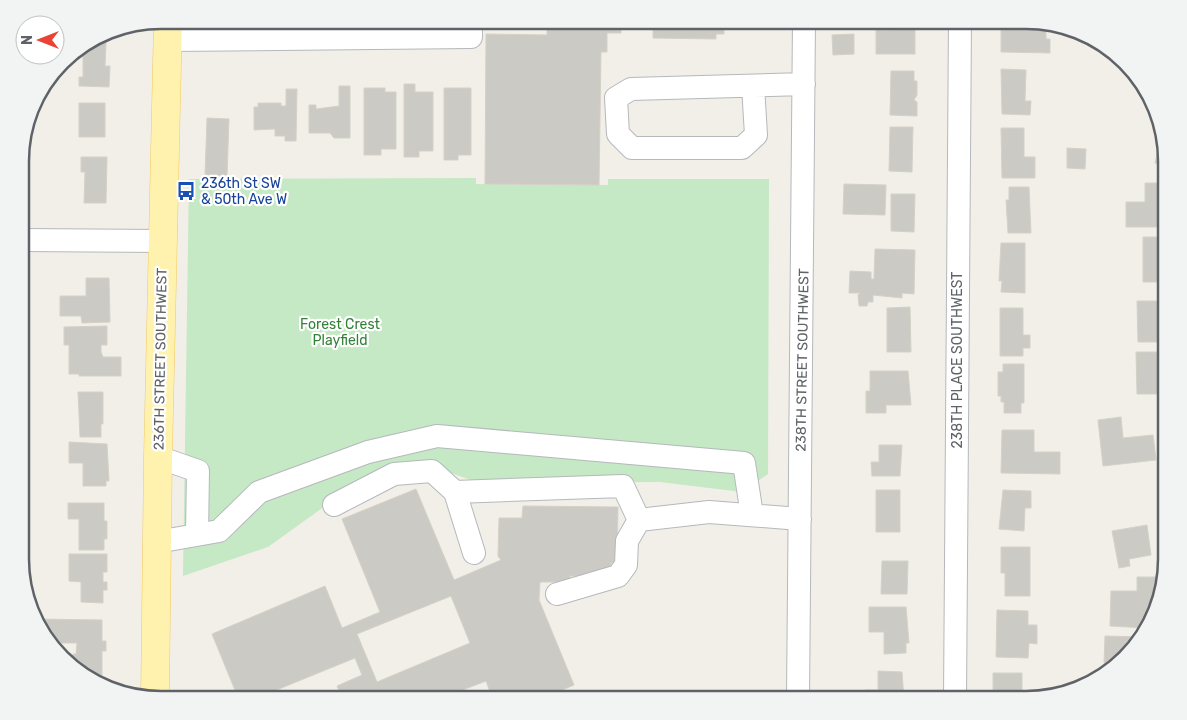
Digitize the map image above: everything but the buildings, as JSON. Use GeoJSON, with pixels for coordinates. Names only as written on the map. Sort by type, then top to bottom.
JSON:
{"type":"FeatureCollection","features":[{"type":"Feature","properties":{"kind":"main road","name":"236TH STREET SOUTHWEST"},"geometry":{"type":"LineString","coordinates":[[155,691],[158,457],[168,30]]}},
{"type":"Feature","properties":{"kind":"street"},"geometry":{"type":"LineString","coordinates":[[168,30],[471,29]]}},
{"type":"Feature","properties":{"kind":"street","name":"238TH STREET SOUTHWEST"},"geometry":{"type":"LineString","coordinates":[[798,691],[804,29]]}},
{"type":"Feature","properties":{"kind":"street","name":"238TH PLACE SOUTHWEST"},"geometry":{"type":"LineString","coordinates":[[955,691],[960,29]]}},
{"type":"Feature","properties":{"kind":"street"},"geometry":{"type":"LineString","coordinates":[[753,86],[756,136],[742,148],[632,148],[618,134],[616,98],[632,89],[804,84]]}},
{"type":"Feature","properties":{"kind":"street"},"geometry":{"type":"LineString","coordinates":[[29,240],[163,241]]}},
{"type":"Feature","properties":{"kind":"street"},"geometry":{"type":"LineString","coordinates":[[157,542],[219,531],[260,492],[368,452],[437,436],[744,463],[752,515]]}},
{"type":"Feature","properties":{"kind":"street"},"geometry":{"type":"LineString","coordinates":[[158,457],[198,471],[197,534]]}},
{"type":"Feature","properties":{"kind":"street"},"geometry":{"type":"LineString","coordinates":[[334,505],[394,474],[432,471],[455,492],[474,553]]}},
{"type":"Feature","properties":{"kind":"street"},"geometry":{"type":"LineString","coordinates":[[455,492],[623,486],[640,520]]}},
{"type":"Feature","properties":{"kind":"street"},"geometry":{"type":"LineString","coordinates":[[640,520],[709,512],[800,519]]}},
{"type":"Feature","properties":{"kind":"street"},"geometry":{"type":"LineString","coordinates":[[557,594],[618,576],[626,565],[627,541],[640,520]]}},
{"type":"Feature","properties":{"kind":"green space","name":"Forest Crest Playfield"},"geometry":{"type":"Polygon","coordinates":[[[476,178],[476,184],[608,185],[608,179],[769,179],[768,474],[742,492],[660,482],[480,483],[422,463],[332,501],[268,547],[183,576],[189,179],[476,178]]]}},
{"type":"Feature","properties":{"kind":"place","name":"236th St SW & 50th Ave W"},"geometry":{"type":"Point","coordinates":[186,191]}}]}
